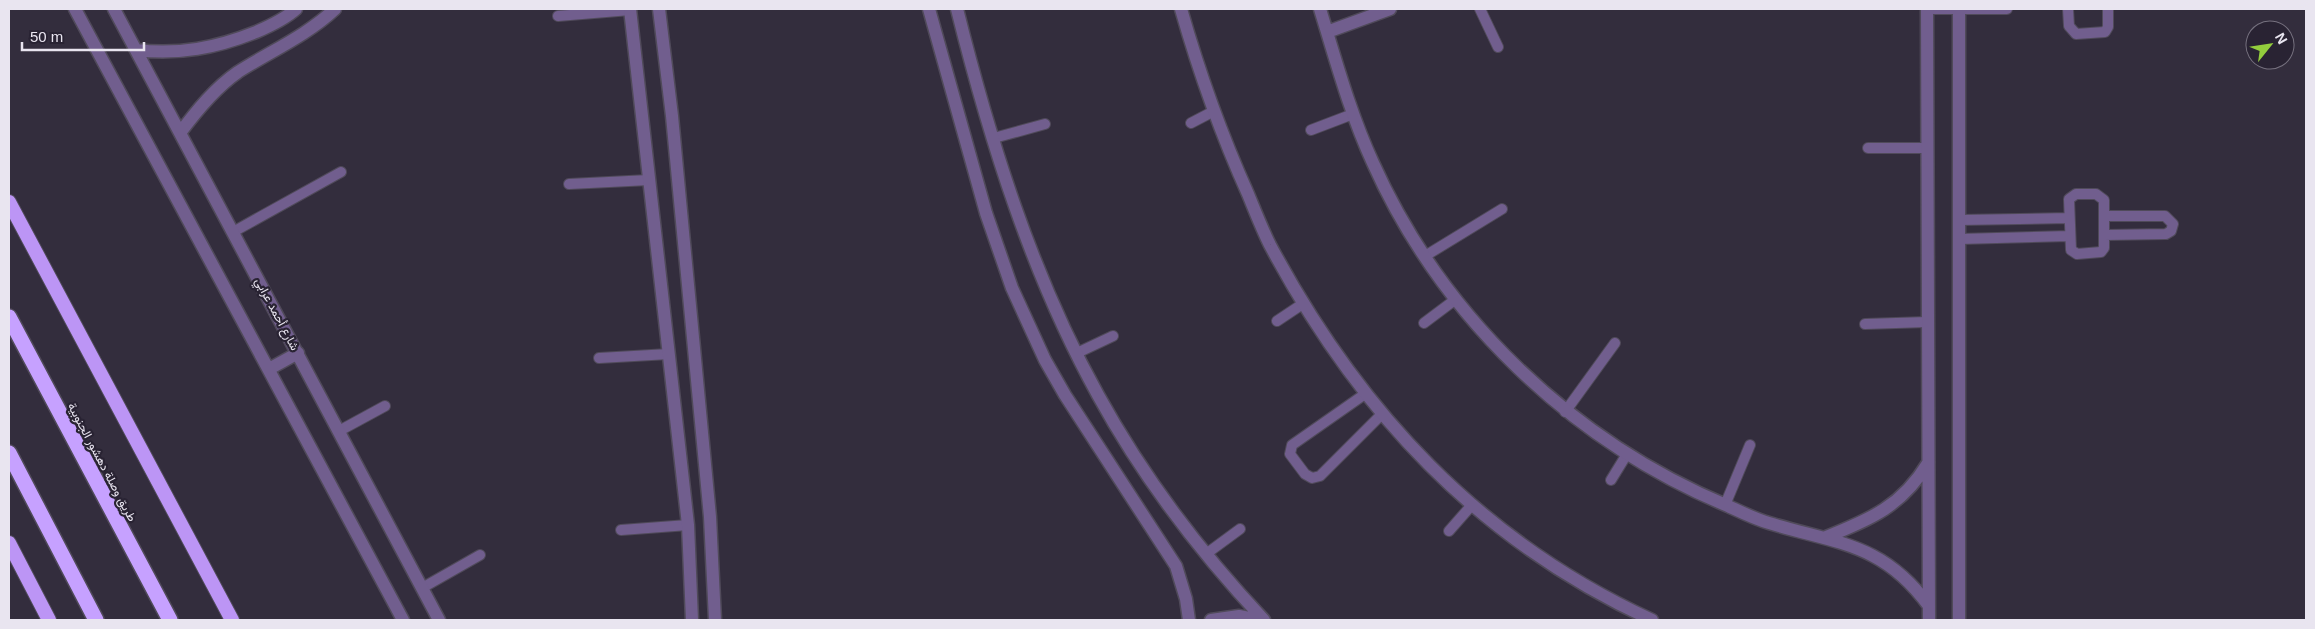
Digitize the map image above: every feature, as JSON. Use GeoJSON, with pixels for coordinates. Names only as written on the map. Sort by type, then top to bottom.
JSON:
{"type":"FeatureCollection","features":[{"type":"Feature","properties":{"kind":"highway"},"geometry":{"type":"LineString","coordinates":[[9,202],[232,620]]}},
{"type":"Feature","properties":{"kind":"highway","name":"طريق وصلة دهشور الجنوبية"},"geometry":{"type":"LineString","coordinates":[[9,317],[170,620]]}},
{"type":"Feature","properties":{"kind":"highway"},"geometry":{"type":"LineString","coordinates":[[9,453],[96,620]]}},
{"type":"Feature","properties":{"kind":"highway"},"geometry":{"type":"LineString","coordinates":[[9,544],[49,620]]}},
{"type":"Feature","properties":{"kind":"street"},"geometry":{"type":"LineString","coordinates":[[75,9],[403,620]]}},
{"type":"Feature","properties":{"kind":"street","name":"شارع أحمد عرابي"},"geometry":{"type":"LineString","coordinates":[[114,9],[439,620]]}},
{"type":"Feature","properties":{"kind":"street"},"geometry":{"type":"LineString","coordinates":[[136,50],[180,52],[223,44],[269,26],[296,9]]}},
{"type":"Feature","properties":{"kind":"street"},"geometry":{"type":"LineString","coordinates":[[180,133],[206,100],[221,86],[238,73],[306,32],[335,9]]}},
{"type":"Feature","properties":{"kind":"street"},"geometry":{"type":"LineString","coordinates":[[659,9],[672,116],[710,517],[715,620]]}},
{"type":"Feature","properties":{"kind":"street"},"geometry":{"type":"LineString","coordinates":[[929,9],[986,213],[1012,288],[1041,351],[1065,395],[1176,566],[1186,599],[1188,620]]}},
{"type":"Feature","properties":{"kind":"street"},"geometry":{"type":"LineString","coordinates":[[957,9],[994,138],[1028,240],[1097,394],[1139,464],[1206,554],[1264,620]]}},
{"type":"Feature","properties":{"kind":"street"},"geometry":{"type":"LineString","coordinates":[[1182,9],[1194,53],[1214,110],[1270,244],[1339,359],[1365,394],[1421,459],[1471,506],[1565,575],[1613,603],[1648,619]]}},
{"type":"Feature","properties":{"kind":"street"},"geometry":{"type":"LineString","coordinates":[[1320,9],[1353,114],[1373,163],[1389,195],[1425,256],[1456,300],[1502,353],[1565,412],[1660,474],[1725,506],[1768,523],[1826,537],[1870,553],[1887,563],[1906,579],[1929,606]]}},
{"type":"Feature","properties":{"kind":"street"},"geometry":{"type":"LineString","coordinates":[[1327,32],[1390,9]]}},
{"type":"Feature","properties":{"kind":"street"},"geometry":{"type":"LineString","coordinates":[[1927,9],[1929,620]]}},
{"type":"Feature","properties":{"kind":"street"},"geometry":{"type":"LineString","coordinates":[[1959,9],[1959,620]]}},
{"type":"Feature","properties":{"kind":"street"},"geometry":{"type":"LineString","coordinates":[[630,10],[688,525],[692,620]]}},
{"type":"Feature","properties":{"kind":"street"},"geometry":{"type":"LineString","coordinates":[[269,369],[298,353]]}},
{"type":"Feature","properties":{"kind":"street"},"geometry":{"type":"LineString","coordinates":[[1826,537],[1866,521],[1891,506],[1912,487],[1928,463]]}},
{"type":"Feature","properties":{"kind":"street"},"geometry":{"type":"LineString","coordinates":[[1211,620],[1240,616],[1259,620]]}},
{"type":"Feature","properties":{"kind":"lane"},"geometry":{"type":"LineString","coordinates":[[1480,9],[1498,47]]}},
{"type":"Feature","properties":{"kind":"lane"},"geometry":{"type":"LineString","coordinates":[[1927,9],[2007,9]]}},
{"type":"Feature","properties":{"kind":"lane"},"geometry":{"type":"LineString","coordinates":[[2068,9],[2069,26],[2076,34],[2105,32],[2108,27],[2108,9]]}},
{"type":"Feature","properties":{"kind":"lane"},"geometry":{"type":"LineString","coordinates":[[558,16],[630,10]]}},
{"type":"Feature","properties":{"kind":"lane"},"geometry":{"type":"LineString","coordinates":[[1191,123],[1214,110]]}},
{"type":"Feature","properties":{"kind":"lane"},"geometry":{"type":"LineString","coordinates":[[1311,130],[1353,114]]}},
{"type":"Feature","properties":{"kind":"lane"},"geometry":{"type":"LineString","coordinates":[[994,138],[1045,124]]}},
{"type":"Feature","properties":{"kind":"lane"},"geometry":{"type":"LineString","coordinates":[[1868,148],[1927,148]]}},
{"type":"Feature","properties":{"kind":"lane"},"geometry":{"type":"LineString","coordinates":[[232,232],[341,172]]}},
{"type":"Feature","properties":{"kind":"lane"},"geometry":{"type":"LineString","coordinates":[[569,184],[649,180]]}},
{"type":"Feature","properties":{"kind":"lane"},"geometry":{"type":"LineString","coordinates":[[2076,194],[2096,194],[2102,197],[2104,216],[2104,248],[2101,252],[2077,254],[2071,250],[2069,236],[2070,199],[2076,194]]}},
{"type":"Feature","properties":{"kind":"lane"},"geometry":{"type":"LineString","coordinates":[[1425,256],[1502,209]]}},
{"type":"Feature","properties":{"kind":"lane"},"geometry":{"type":"LineString","coordinates":[[2104,216],[2165,216],[2173,224],[2171,231],[2166,234],[2104,235]]}},
{"type":"Feature","properties":{"kind":"lane"},"geometry":{"type":"LineString","coordinates":[[1959,220],[2069,218]]}},
{"type":"Feature","properties":{"kind":"lane"},"geometry":{"type":"LineString","coordinates":[[1959,239],[2069,236]]}},
{"type":"Feature","properties":{"kind":"lane"},"geometry":{"type":"LineString","coordinates":[[1424,324],[1456,300]]}},
{"type":"Feature","properties":{"kind":"lane"},"geometry":{"type":"LineString","coordinates":[[1277,321],[1304,303]]}},
{"type":"Feature","properties":{"kind":"lane"},"geometry":{"type":"LineString","coordinates":[[1865,324],[1927,322]]}},
{"type":"Feature","properties":{"kind":"lane"},"geometry":{"type":"LineString","coordinates":[[1077,353],[1113,336]]}},
{"type":"Feature","properties":{"kind":"lane"},"geometry":{"type":"LineString","coordinates":[[1565,412],[1615,343]]}},
{"type":"Feature","properties":{"kind":"lane"},"geometry":{"type":"LineString","coordinates":[[598,358],[669,354]]}},
{"type":"Feature","properties":{"kind":"lane"},"geometry":{"type":"LineString","coordinates":[[1365,394],[1292,444],[1290,454],[1305,474],[1312,478],[1320,476],[1382,414]]}},
{"type":"Feature","properties":{"kind":"lane"},"geometry":{"type":"LineString","coordinates":[[339,431],[386,406]]}},
{"type":"Feature","properties":{"kind":"lane"},"geometry":{"type":"LineString","coordinates":[[1725,506],[1750,445]]}},
{"type":"Feature","properties":{"kind":"lane"},"geometry":{"type":"LineString","coordinates":[[1611,480],[1627,454]]}},
{"type":"Feature","properties":{"kind":"lane"},"geometry":{"type":"LineString","coordinates":[[1449,531],[1471,506]]}},
{"type":"Feature","properties":{"kind":"lane"},"geometry":{"type":"LineString","coordinates":[[621,530],[688,525]]}},
{"type":"Feature","properties":{"kind":"lane"},"geometry":{"type":"LineString","coordinates":[[1206,554],[1240,530]]}},
{"type":"Feature","properties":{"kind":"lane"},"geometry":{"type":"LineString","coordinates":[[422,588],[480,554]]}}]}
